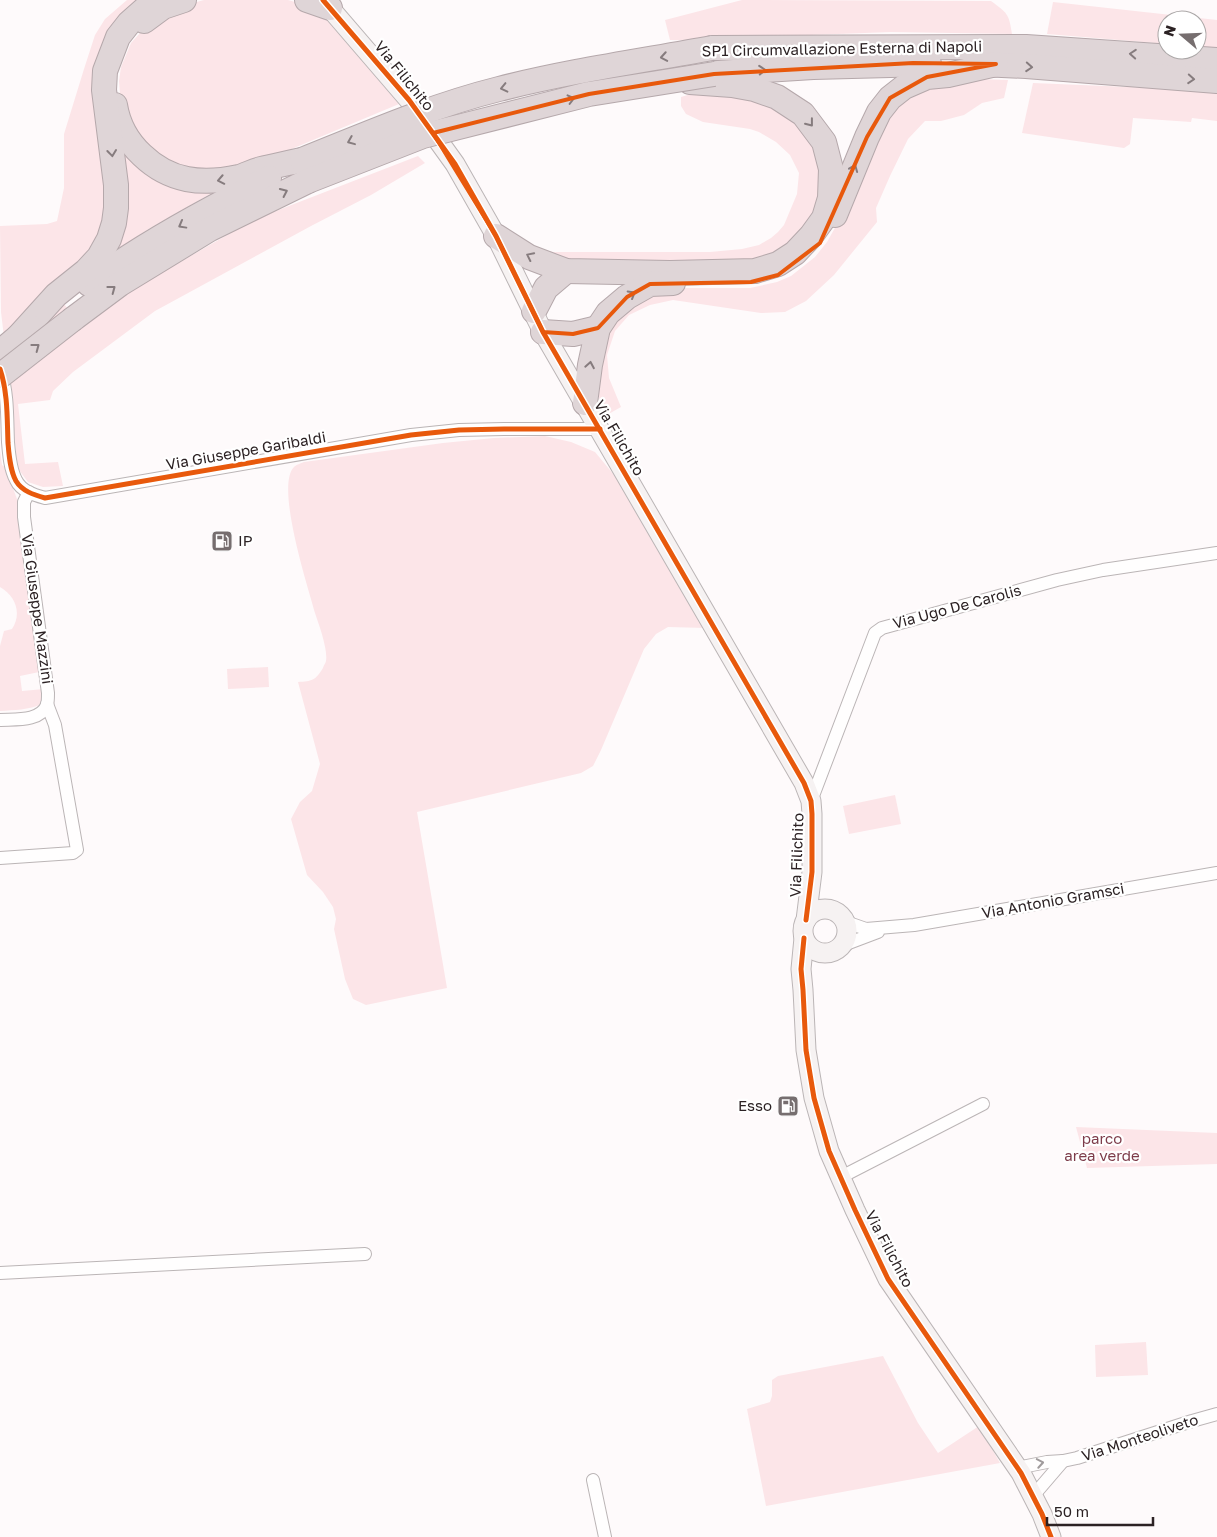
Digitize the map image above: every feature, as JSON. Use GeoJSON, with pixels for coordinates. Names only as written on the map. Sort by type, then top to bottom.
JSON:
{"type":"FeatureCollection","features":[{"type":"Feature","properties":{"kind":"highway"},"geometry":{"type":"LineString","coordinates":[[64,305],[86,271],[99,257],[109,239],[114,223],[116,186],[104,90],[106,71],[118,37],[129,23],[155,0]]}},
{"type":"Feature","properties":{"kind":"highway"},"geometry":{"type":"LineString","coordinates":[[184,0],[163,7],[132,32],[116,61],[113,91],[116,111],[121,127],[136,150],[151,164],[171,175],[191,181],[213,182],[241,176],[260,169],[305,171]]}},
{"type":"Feature","properties":{"kind":"highway"},"geometry":{"type":"LineString","coordinates":[[307,0],[326,4]]}},
{"type":"Feature","properties":{"kind":"highway","name":"SP1 Circumvallazione Esterna di Napoli"},"geometry":{"type":"LineString","coordinates":[[9,344],[64,305],[120,284],[305,171],[426,111],[499,89],[587,70],[712,48],[1026,47],[1217,60]]}},
{"type":"Feature","properties":{"kind":"highway","name":"SP1 Circumvallazione Esterna di Napoli"},"geometry":{"type":"LineString","coordinates":[[305,171],[422,136],[589,94],[661,81],[813,67],[904,64],[996,64],[1217,81]]}},
{"type":"Feature","properties":{"kind":"highway"},"geometry":{"type":"LineString","coordinates":[[585,403],[590,365],[598,328],[608,313],[627,296],[650,284],[751,282],[778,275],[801,261],[820,243],[834,219],[867,137],[879,112],[890,98],[904,86],[927,77],[948,75],[996,64]]}},
{"type":"Feature","properties":{"kind":"highway"},"geometry":{"type":"LineString","coordinates":[[496,236],[529,257],[566,272],[670,273],[755,271],[778,264],[795,253],[824,218],[830,198],[831,169],[824,142],[803,114],[777,97],[754,89],[708,78]]}},
{"type":"Feature","properties":{"kind":"highway"},"geometry":{"type":"LineString","coordinates":[[566,272],[546,288],[539,321],[573,334],[598,328]]}},
{"type":"Feature","properties":{"kind":"highway","name":"SP1 Circumvallazione Esterna di Napoli"},"geometry":{"type":"LineString","coordinates":[[0,376],[64,305]]}},
{"type":"Feature","properties":{"kind":"street","name":"Via Filichito"},"geometry":{"type":"LineString","coordinates":[[326,4],[410,100],[455,164],[496,236],[539,321],[585,403],[804,783],[811,801],[812,814],[812,872],[801,969],[806,1050],[814,1098],[830,1151],[865,1233],[888,1279],[1017,1468],[1033,1496],[1052,1537]]}},
{"type":"Feature","properties":{"kind":"street"},"geometry":{"type":"LineString","coordinates":[[0,369],[5,386],[9,452],[12,469],[16,482],[29,492]]}},
{"type":"Feature","properties":{"kind":"street","name":"Via Giuseppe Garibaldi"},"geometry":{"type":"LineString","coordinates":[[29,492],[45,498],[56,497],[411,434],[468,430],[600,429]]}},
{"type":"Feature","properties":{"kind":"street","name":"Via Giuseppe Mazzini"},"geometry":{"type":"LineString","coordinates":[[0,720],[28,718],[38,714],[47,704],[48,693],[24,517],[24,502],[29,492]]}},
{"type":"Feature","properties":{"kind":"street","name":"Via Ugo De Carolis"},"geometry":{"type":"LineString","coordinates":[[811,801],[875,634],[882,628],[1066,578],[1104,570],[1217,553]]}},
{"type":"Feature","properties":{"kind":"street"},"geometry":{"type":"LineString","coordinates":[[0,858],[73,853],[77,850],[55,725],[47,704]]}},
{"type":"Feature","properties":{"kind":"street","name":"Via Filichito"},"geometry":{"type":"LineString","coordinates":[[812,872],[817,886],[839,916]]}},
{"type":"Feature","properties":{"kind":"street","name":"Via Antonio Gramsci"},"geometry":{"type":"LineString","coordinates":[[839,916],[866,929],[888,928],[1217,874]]}},
{"type":"Feature","properties":{"kind":"street"},"geometry":{"type":"LineString","coordinates":[[825,908],[839,916],[848,934],[841,946],[833,952],[823,953],[813,950],[807,945],[805,929],[810,914],[825,908]]}},
{"type":"Feature","properties":{"kind":"street","name":"Via Antonio Gramsci"},"geometry":{"type":"LineString","coordinates":[[841,946],[888,928]]}},
{"type":"Feature","properties":{"kind":"street","name":"Via Filichito"},"geometry":{"type":"LineString","coordinates":[[803,990],[814,963],[823,953]]}},
{"type":"Feature","properties":{"kind":"street"},"geometry":{"type":"LineString","coordinates":[[841,1178],[983,1104]]}},
{"type":"Feature","properties":{"kind":"street"},"geometry":{"type":"LineString","coordinates":[[0,1273],[364,1254]]}},
{"type":"Feature","properties":{"kind":"street","name":"Via Monteoliveto"},"geometry":{"type":"LineString","coordinates":[[1017,1468],[1047,1462],[1063,1462],[1217,1414]]}},
{"type":"Feature","properties":{"kind":"street","name":"Via Monteoliveto"},"geometry":{"type":"LineString","coordinates":[[1033,1496],[1063,1462]]}},
{"type":"Feature","properties":{"kind":"street"},"geometry":{"type":"LineString","coordinates":[[593,1480],[605,1537]]}},
{"type":"Feature","properties":{"kind":"highlighted area"},"geometry":{"type":"Polygon","coordinates":[[[913,63],[996,64],[927,77],[890,98],[867,137],[820,243],[778,275],[751,282],[650,284],[627,297],[598,328],[573,334],[543,332],[496,236],[433,133],[589,94],[714,74],[913,63]]]}},
{"type":"Feature","properties":{"kind":"green space"},"geometry":{"type":"Polygon","coordinates":[[[127,0],[144,0],[113,34],[110,204],[93,250],[51,286],[81,327],[130,291],[253,220],[418,156],[425,163],[371,195],[155,311],[73,372],[53,391],[50,400],[18,404],[25,464],[58,462],[63,486],[43,487],[28,482],[19,470],[16,456],[1,312],[0,226],[47,224],[57,221],[64,188],[64,134],[84,69],[95,35],[105,19],[127,0]]]}},
{"type":"Feature","properties":{"kind":"green space"},"geometry":{"type":"Polygon","coordinates":[[[204,0],[288,0],[302,4],[336,27],[399,104],[263,161],[196,174],[148,152],[121,107],[119,81],[121,67],[131,43],[149,23],[171,9],[204,0]]]}},
{"type":"Feature","properties":{"kind":"green space"},"geometry":{"type":"Polygon","coordinates":[[[742,0],[991,1],[1006,14],[1010,22],[1012,34],[891,32],[785,36],[718,41],[670,40],[665,20],[742,0]]]}},
{"type":"Feature","properties":{"kind":"green space"},"geometry":{"type":"Polygon","coordinates":[[[1053,2],[1157,13],[1157,43],[1047,34],[1053,2]]]}},
{"type":"Feature","properties":{"kind":"green space"},"geometry":{"type":"Polygon","coordinates":[[[1207,19],[1217,20],[1217,49],[1207,48],[1207,19]]]}},
{"type":"Feature","properties":{"kind":"green space"},"geometry":{"type":"Polygon","coordinates":[[[1008,80],[1004,98],[982,103],[964,115],[941,121],[925,121],[908,139],[890,176],[876,208],[877,222],[834,275],[806,301],[785,312],[761,313],[673,300],[650,305],[629,315],[615,331],[607,355],[609,378],[621,407],[605,416],[595,385],[596,353],[623,306],[672,288],[750,288],[777,282],[791,276],[815,257],[827,242],[840,219],[883,122],[910,94],[943,81],[1008,80]]]}},
{"type":"Feature","properties":{"kind":"green space"},"geometry":{"type":"Polygon","coordinates":[[[1033,83],[1217,92],[1217,121],[1192,118],[1191,122],[1133,118],[1130,144],[1124,148],[1022,133],[1033,83]]]}},
{"type":"Feature","properties":{"kind":"green space"},"geometry":{"type":"Polygon","coordinates":[[[704,90],[776,105],[814,140],[824,178],[816,217],[777,259],[567,265],[537,248],[553,252],[710,252],[742,249],[759,245],[778,232],[784,225],[797,194],[799,173],[790,155],[776,142],[759,132],[703,122],[686,114],[681,106],[681,97],[704,90]]]}},
{"type":"Feature","properties":{"kind":"green space"},"geometry":{"type":"Polygon","coordinates":[[[117,141],[217,190],[147,230],[110,254],[117,141]]]}},
{"type":"Feature","properties":{"kind":"green space"},"geometry":{"type":"Polygon","coordinates":[[[545,436],[571,442],[595,452],[615,476],[706,628],[668,627],[656,634],[644,649],[593,766],[581,773],[417,812],[447,988],[366,1005],[353,999],[345,979],[334,929],[336,919],[333,907],[323,892],[307,875],[291,819],[300,802],[312,791],[320,764],[298,682],[310,681],[318,676],[326,662],[326,650],[306,582],[290,515],[289,478],[294,467],[304,462],[443,443],[545,436]]]}},
{"type":"Feature","properties":{"kind":"green space"},"geometry":{"type":"Polygon","coordinates":[[[0,450],[2,465],[5,467],[20,507],[44,671],[20,676],[22,691],[44,689],[42,704],[27,709],[0,711],[0,646],[4,631],[12,629],[15,623],[17,611],[10,595],[0,587],[0,450]]]}},
{"type":"Feature","properties":{"kind":"green space"},"geometry":{"type":"Polygon","coordinates":[[[268,667],[269,687],[228,689],[227,669],[268,667]]]}},
{"type":"Feature","properties":{"kind":"green space"},"geometry":{"type":"Polygon","coordinates":[[[895,795],[901,824],[849,834],[843,806],[895,795]]]}},
{"type":"Feature","properties":{"kind":"green space","name":"parco area verde"},"geometry":{"type":"Polygon","coordinates":[[[1076,1127],[1217,1133],[1217,1164],[1087,1168],[1076,1127]]]}},
{"type":"Feature","properties":{"kind":"green space"},"geometry":{"type":"Polygon","coordinates":[[[1146,1342],[1148,1375],[1096,1377],[1095,1345],[1146,1342]]]}},
{"type":"Feature","properties":{"kind":"green space"},"geometry":{"type":"Polygon","coordinates":[[[883,1356],[918,1423],[938,1453],[979,1426],[1000,1463],[766,1506],[747,1409],[770,1402],[772,1380],[778,1376],[883,1356]]]}},
{"type":"Feature","properties":{"kind":"cycle path"},"geometry":{"type":"LineString","coordinates":[[323,0],[409,100],[455,164],[496,236],[543,332],[804,783],[811,801],[812,814],[812,872],[806,920]]}},
{"type":"Feature","properties":{"kind":"cycle path"},"geometry":{"type":"LineString","coordinates":[[0,369],[6,396],[8,448],[12,472],[16,481],[25,490],[45,498],[411,435],[459,430],[600,429]]}},
{"type":"Feature","properties":{"kind":"cycle path"},"geometry":{"type":"LineString","coordinates":[[804,938],[801,969],[806,1050],[814,1098],[829,1151],[888,1279],[1021,1473],[1042,1514],[1051,1537]]}},
{"type":"Feature","properties":{"kind":"place","name":"IP"},"geometry":{"type":"Point","coordinates":[222,541]}},
{"type":"Feature","properties":{"kind":"place","name":"Esso"},"geometry":{"type":"Point","coordinates":[788,1106]}}]}
